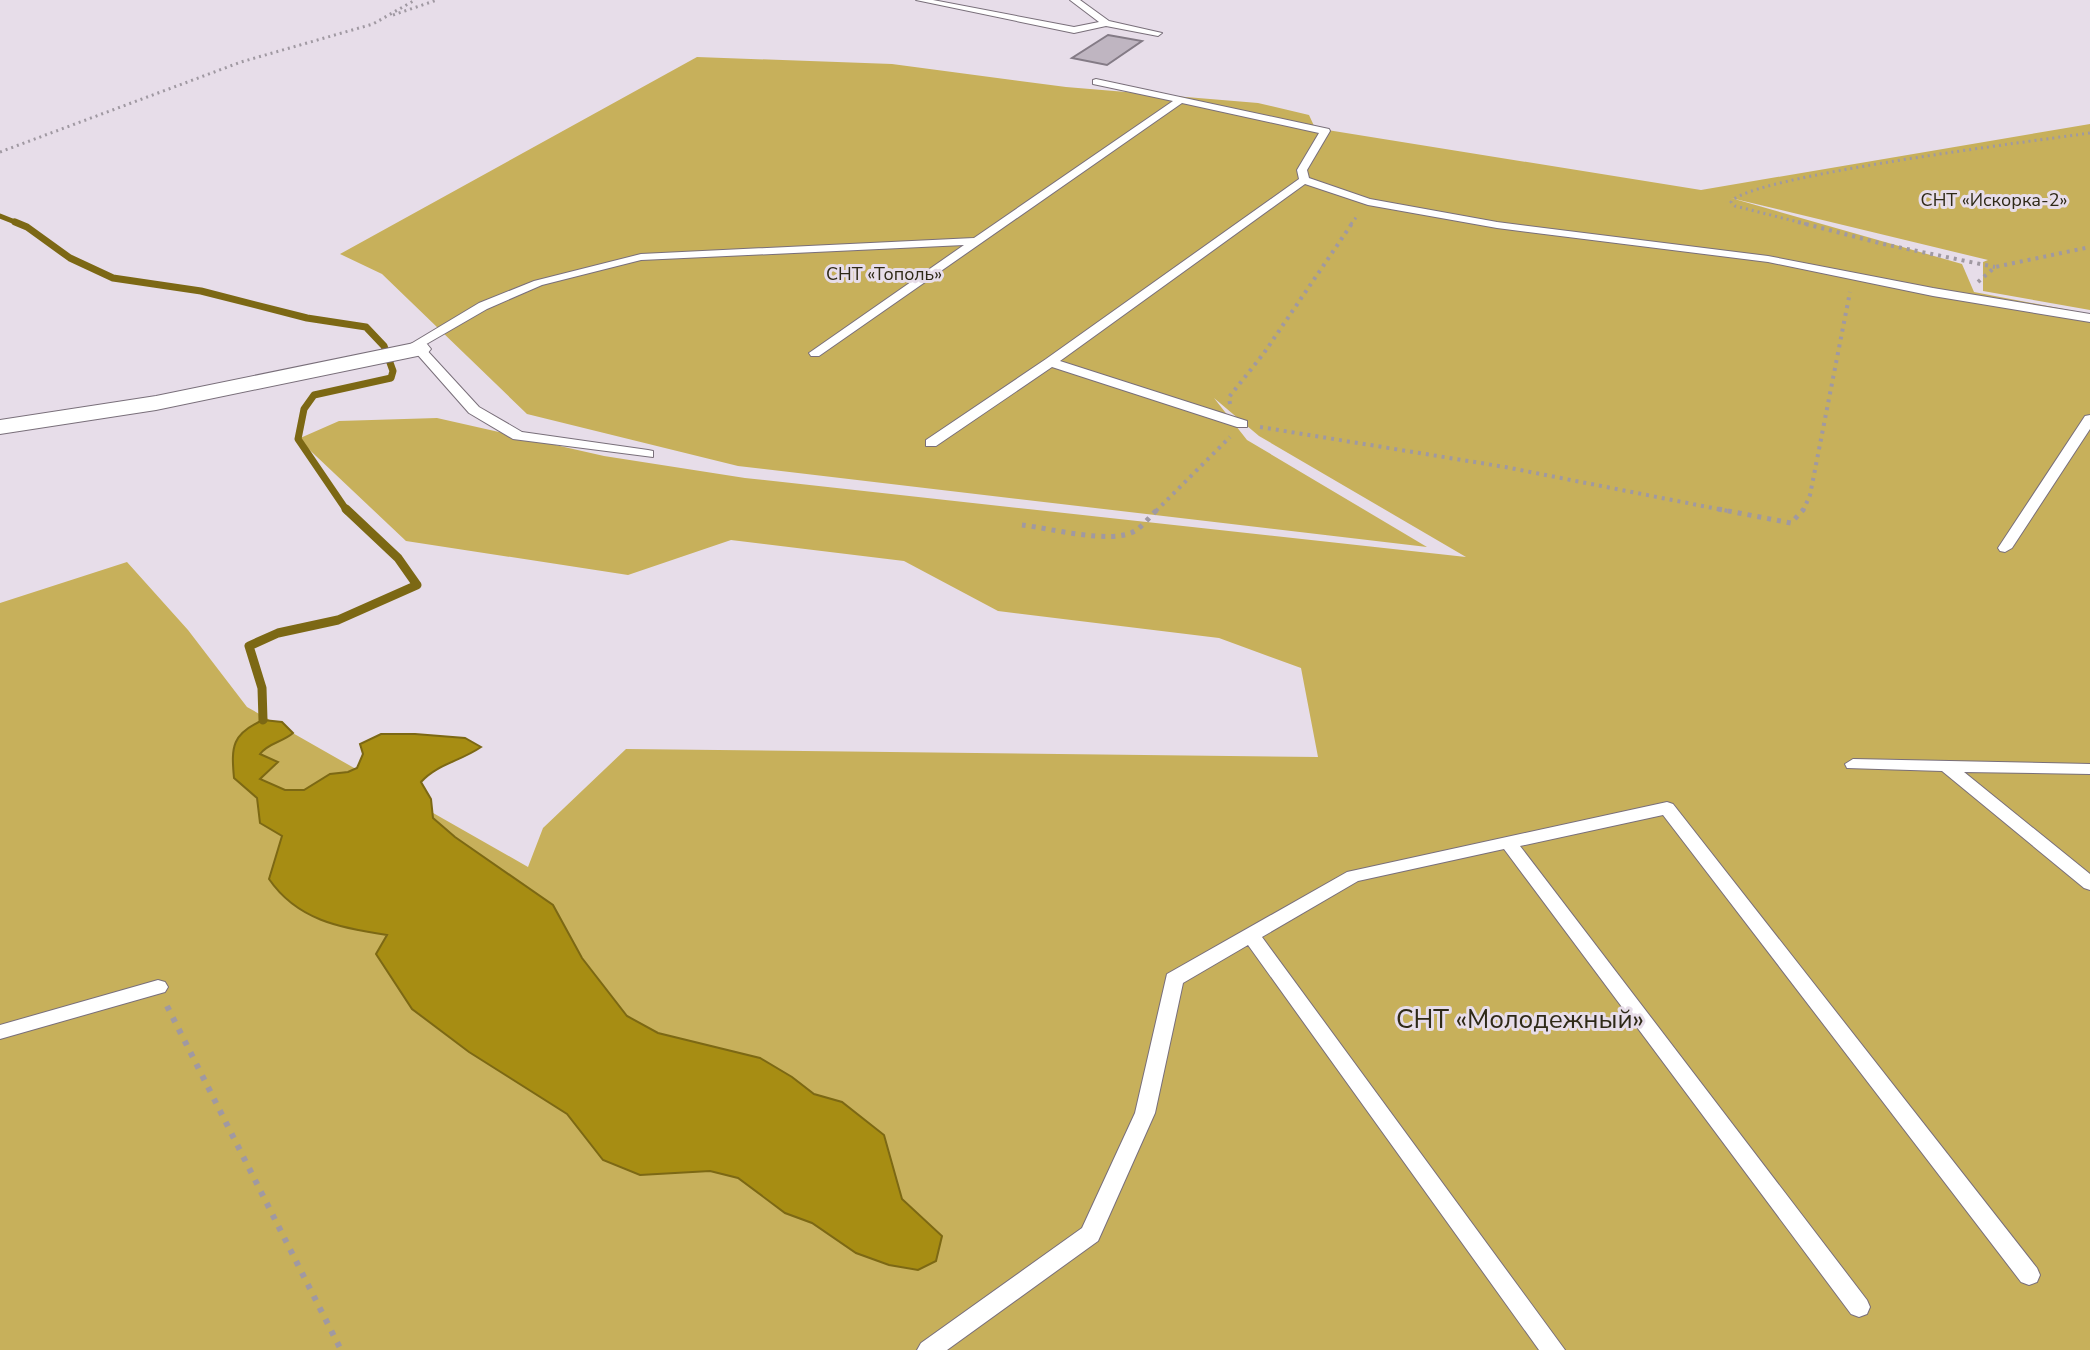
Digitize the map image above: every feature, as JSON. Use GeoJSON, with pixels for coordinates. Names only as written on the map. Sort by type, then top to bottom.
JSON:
{"type":"FeatureCollection","features":[{"type":"Feature","properties":{"kind":"street"},"geometry":{"type":"LineString","coordinates":[[0,427],[156,403],[261,379],[411,351]]}},
{"type":"Feature","properties":{"kind":"lane"},"geometry":{"type":"LineString","coordinates":[[920,0],[1074,30],[1106,23],[1158,33]]}},
{"type":"Feature","properties":{"kind":"lane"},"geometry":{"type":"LineString","coordinates":[[1074,0],[1106,23]]}},
{"type":"Feature","properties":{"kind":"lane"},"geometry":{"type":"LineString","coordinates":[[1110,76],[1096,82],[1325,131],[1302,170],[1304,180]]}},
{"type":"Feature","properties":{"kind":"lane"},"geometry":{"type":"LineString","coordinates":[[815,353],[1181,100]]}},
{"type":"Feature","properties":{"kind":"lane"},"geometry":{"type":"LineString","coordinates":[[1304,180],[1368,202],[1497,225],[1768,259],[1961,297],[2090,318]]}},
{"type":"Feature","properties":{"kind":"lane"},"geometry":{"type":"LineString","coordinates":[[931,443],[1304,180]]}},
{"type":"Feature","properties":{"kind":"lane"},"geometry":{"type":"LineString","coordinates":[[648,454],[518,436],[474,410],[411,351],[415,345],[483,306],[538,283],[641,257],[976,241]]}},
{"type":"Feature","properties":{"kind":"lane"},"geometry":{"type":"LineString","coordinates":[[1050,362],[1242,424]]}},
{"type":"Feature","properties":{"kind":"lane"},"geometry":{"type":"LineString","coordinates":[[2005,548],[2090,419]]}},
{"type":"Feature","properties":{"kind":"lane"},"geometry":{"type":"LineString","coordinates":[[1853,764],[2090,769]]}},
{"type":"Feature","properties":{"kind":"lane"},"geometry":{"type":"LineString","coordinates":[[1946,766],[2090,884]]}},
{"type":"Feature","properties":{"kind":"lane"},"geometry":{"type":"LineString","coordinates":[[929,1350],[1090,1234],[1145,1113],[1174,979],[1353,876],[1667,808],[2029,1275]]}},
{"type":"Feature","properties":{"kind":"lane"},"geometry":{"type":"LineString","coordinates":[[1508,842],[1859,1307]]}},
{"type":"Feature","properties":{"kind":"lane"},"geometry":{"type":"LineString","coordinates":[[1251,935],[1553,1350]]}},
{"type":"Feature","properties":{"kind":"lane"},"geometry":{"type":"LineString","coordinates":[[0,1032],[158,987]]}},
{"type":"Feature","properties":{"kind":"path"},"geometry":{"type":"LineString","coordinates":[[381,20],[415,0]]}},
{"type":"Feature","properties":{"kind":"path"},"geometry":{"type":"LineString","coordinates":[[0,152],[241,62],[319,42],[437,0]]}},
{"type":"Feature","properties":{"kind":"path"},"geometry":{"type":"LineString","coordinates":[[2090,133],[1876,165],[1774,184],[1734,197],[1731,202],[1735,206],[1883,244],[1995,267],[2090,247]]}},
{"type":"Feature","properties":{"kind":"path"},"geometry":{"type":"LineString","coordinates":[[1961,297],[1995,267]]}},
{"type":"Feature","properties":{"kind":"path"},"geometry":{"type":"LineString","coordinates":[[1242,424],[1505,467],[1791,523],[1801,515],[1810,495],[1853,275]]}},
{"type":"Feature","properties":{"kind":"path"},"geometry":{"type":"LineString","coordinates":[[158,987],[341,1350]]}},
{"type":"Feature","properties":{"kind":"green space","name":"СНТ «Молодежный»"},"geometry":{"type":"Polygon","coordinates":[[[697,57],[892,64],[1066,87],[1258,103],[1309,115],[1315,128],[1701,190],[2090,124],[2090,310],[1983,291],[1983,262],[1988,260],[1731,198],[1962,264],[1974,292],[2090,314],[2090,1350],[0,1350],[0,603],[127,562],[188,630],[247,707],[528,867],[543,828],[626,749],[1318,757],[1301,668],[1219,638],[998,611],[904,561],[731,540],[628,575],[406,541],[298,439],[339,421],[437,418],[604,456],[745,478],[1466,557],[1259,436],[1214,398],[1247,440],[1427,547],[738,466],[527,414],[382,274],[340,254],[697,57]]]}},
{"type":"Feature","properties":{"kind":"shaded area"},"geometry":{"type":"Polygon","coordinates":[[[263,720],[282,722],[293,733],[260,754],[278,762],[260,779],[285,790],[304,790],[330,774],[357,768],[363,754],[360,744],[381,734],[465,738],[481,747],[434,771],[421,782],[431,799],[433,818],[455,837],[553,905],[582,958],[627,1016],[658,1033],[760,1058],[814,1094],[842,1102],[884,1135],[902,1199],[942,1236],[936,1261],[918,1270],[889,1265],[856,1253],[812,1223],[785,1213],[738,1178],[710,1171],[640,1175],[603,1160],[567,1114],[469,1052],[412,1009],[376,954],[387,935],[336,925],[306,913],[280,893],[269,879],[282,836],[260,823],[257,798],[234,778],[233,767],[234,749],[239,736],[263,720]]]}},
{"type":"Feature","properties":{"kind":"building"},"geometry":{"type":"Polygon","coordinates":[[[1108,35],[1142,41],[1107,65],[1072,58],[1108,35]]]}},
{"type":"Feature","properties":{"kind":"waterway"},"geometry":{"type":"LineString","coordinates":[[0,216],[15,222]]}},
{"type":"Feature","properties":{"kind":"waterway"},"geometry":{"type":"LineString","coordinates":[[15,222],[20,224]]}},
{"type":"Feature","properties":{"kind":"waterway"},"geometry":{"type":"LineString","coordinates":[[15,222],[70,258],[113,278],[201,291],[307,318],[366,327],[384,346],[393,371],[391,378],[314,395],[304,409],[298,439],[347,511]]}},
{"type":"Feature","properties":{"kind":"waterway"},"geometry":{"type":"LineString","coordinates":[[263,720],[262,688],[249,646],[278,633],[338,620],[417,585],[398,558],[346,509]]}},
{"type":"Feature","properties":{"kind":"park label","name":"СНТ «Искорка-2»"},"geometry":{"type":"Point","coordinates":[1994,200]}},
{"type":"Feature","properties":{"kind":"park label","name":"СНТ «Тополь»"},"geometry":{"type":"Point","coordinates":[884,274]}}]}
